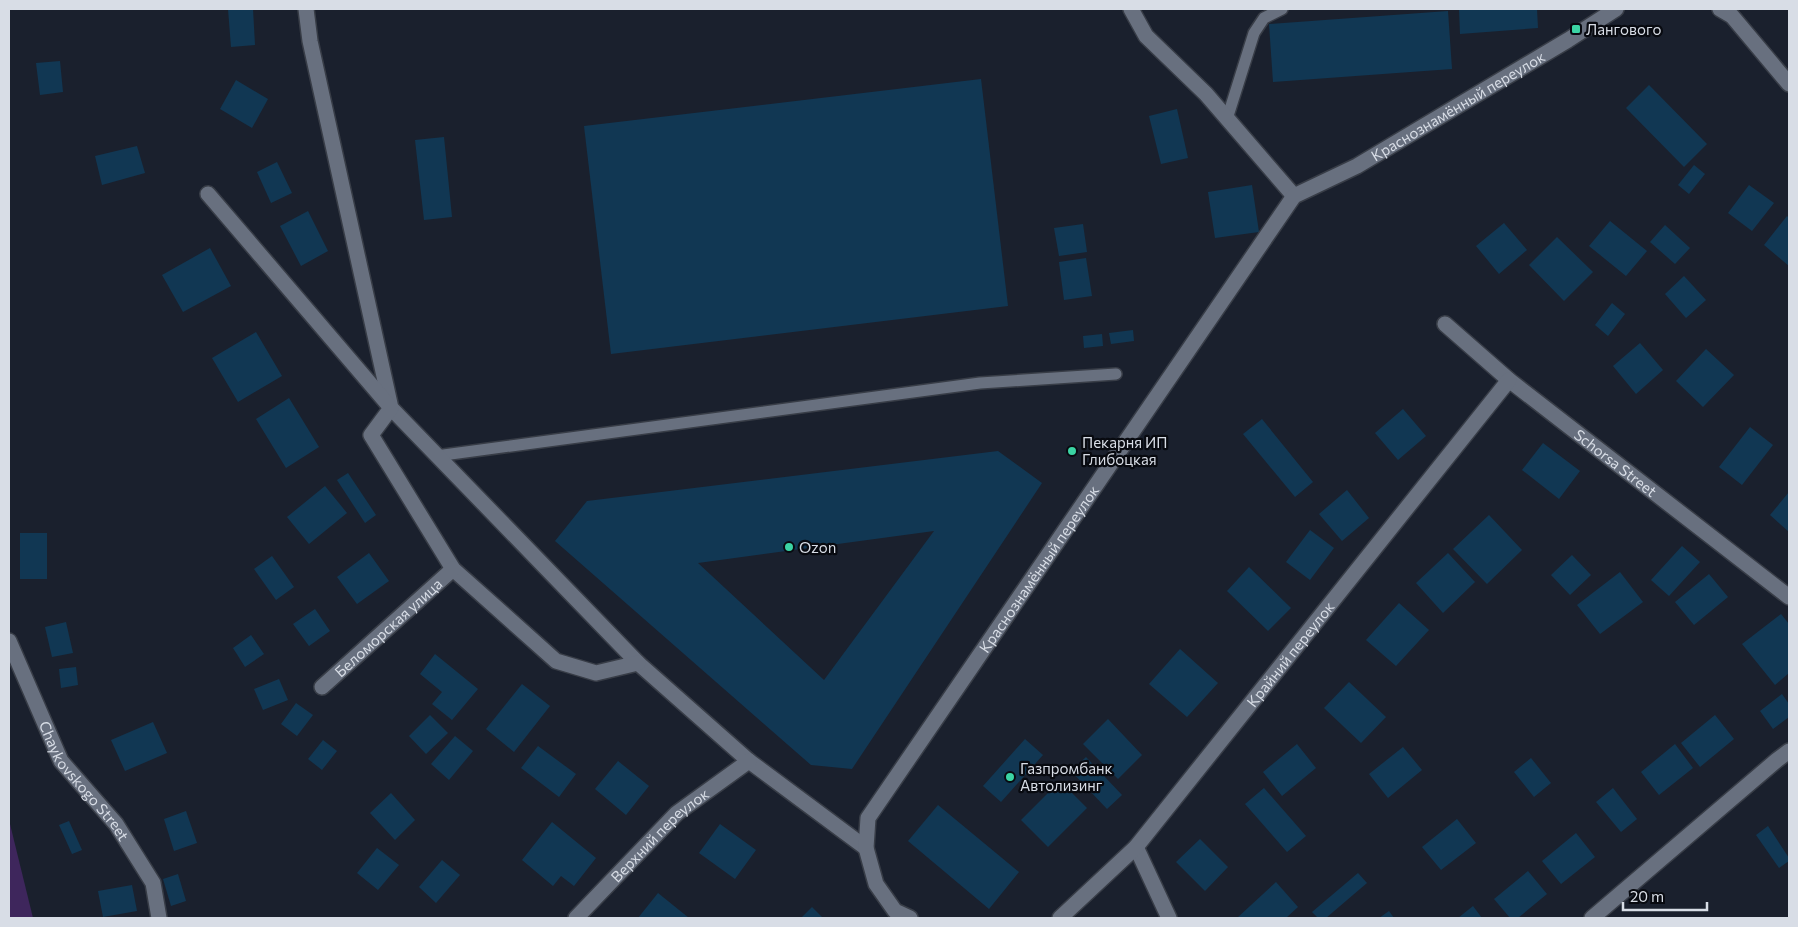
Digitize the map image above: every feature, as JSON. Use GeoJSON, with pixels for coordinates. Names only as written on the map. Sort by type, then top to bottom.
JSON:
{"type":"FeatureCollection","features":[{"type":"Feature","properties":{"kind":"street"},"geometry":{"type":"LineString","coordinates":[[306,9],[310,42],[391,408],[371,436],[453,569],[556,661],[596,673],[638,664]]}},
{"type":"Feature","properties":{"kind":"street"},"geometry":{"type":"LineString","coordinates":[[1131,9],[1146,36],[1206,94],[1294,196]]}},
{"type":"Feature","properties":{"kind":"street","name":"Краснознамённый переулок"},"geometry":{"type":"LineString","coordinates":[[910,918],[895,911],[876,884],[866,848],[868,818],[1294,196],[1357,166],[1568,40],[1616,9]]}},
{"type":"Feature","properties":{"kind":"street"},"geometry":{"type":"LineString","coordinates":[[1720,9],[1732,16],[1789,84]]}},
{"type":"Feature","properties":{"kind":"street"},"geometry":{"type":"LineString","coordinates":[[208,194],[391,408],[638,664],[749,761],[866,848]]}},
{"type":"Feature","properties":{"kind":"street","name":"Schorsa Street"},"geometry":{"type":"LineString","coordinates":[[1445,324],[1509,380],[1789,596]]}},
{"type":"Feature","properties":{"kind":"street","name":"Крайний переулок"},"geometry":{"type":"LineString","coordinates":[[1060,918],[1136,847],[1509,380]]}},
{"type":"Feature","properties":{"kind":"street","name":"Беломорская улица"},"geometry":{"type":"LineString","coordinates":[[322,687],[453,569]]}},
{"type":"Feature","properties":{"kind":"street","name":"Chaykovskogo Street"},"geometry":{"type":"LineString","coordinates":[[9,641],[61,761],[116,824],[152,883],[159,918]]}},
{"type":"Feature","properties":{"kind":"street"},"geometry":{"type":"LineString","coordinates":[[1592,918],[1789,751]]}},
{"type":"Feature","properties":{"kind":"street","name":"Верхний переулок"},"geometry":{"type":"LineString","coordinates":[[576,918],[677,814],[749,761]]}},
{"type":"Feature","properties":{"kind":"street"},"geometry":{"type":"LineString","coordinates":[[1136,847],[1169,918]]}},
{"type":"Feature","properties":{"kind":"lane"},"geometry":{"type":"LineString","coordinates":[[1227,119],[1254,33],[1264,18],[1282,9]]}},
{"type":"Feature","properties":{"kind":"lane"},"geometry":{"type":"LineString","coordinates":[[436,456],[980,383],[1116,374]]}},
{"type":"Feature","properties":{"kind":"shaded area"},"geometry":{"type":"Polygon","coordinates":[[[9,820],[33,918],[9,918],[9,820]]]}},
{"type":"Feature","properties":{"kind":"building"},"geometry":{"type":"Polygon","coordinates":[[[228,9],[253,9],[255,45],[231,47],[228,9]]]}},
{"type":"Feature","properties":{"kind":"building"},"geometry":{"type":"Polygon","coordinates":[[[1459,9],[1537,9],[1538,28],[1460,34],[1459,9]]]}},
{"type":"Feature","properties":{"kind":"building"},"geometry":{"type":"Polygon","coordinates":[[[1448,11],[1452,69],[1273,82],[1269,24],[1448,11]]]}},
{"type":"Feature","properties":{"kind":"building"},"geometry":{"type":"Polygon","coordinates":[[[60,61],[63,92],[40,95],[36,63],[60,61]]]}},
{"type":"Feature","properties":{"kind":"building"},"geometry":{"type":"Polygon","coordinates":[[[981,79],[1008,306],[611,354],[584,126],[981,79]]]}},
{"type":"Feature","properties":{"kind":"building"},"geometry":{"type":"Polygon","coordinates":[[[236,80],[268,99],[252,128],[220,109],[236,80]]]}},
{"type":"Feature","properties":{"kind":"building"},"geometry":{"type":"Polygon","coordinates":[[[1649,85],[1707,144],[1684,167],[1626,108],[1649,85]]]}},
{"type":"Feature","properties":{"kind":"building"},"geometry":{"type":"Polygon","coordinates":[[[1177,109],[1188,158],[1161,164],[1149,116],[1177,109]]]}},
{"type":"Feature","properties":{"kind":"building"},"geometry":{"type":"Polygon","coordinates":[[[444,137],[452,217],[424,220],[415,140],[444,137]]]}},
{"type":"Feature","properties":{"kind":"building"},"geometry":{"type":"Polygon","coordinates":[[[137,146],[145,173],[102,185],[95,156],[137,146]]]}},
{"type":"Feature","properties":{"kind":"building"},"geometry":{"type":"Polygon","coordinates":[[[277,162],[292,193],[271,203],[257,172],[277,162]]]}},
{"type":"Feature","properties":{"kind":"building"},"geometry":{"type":"Polygon","coordinates":[[[1694,165],[1705,174],[1689,194],[1678,185],[1694,165]]]}},
{"type":"Feature","properties":{"kind":"building"},"geometry":{"type":"Polygon","coordinates":[[[1252,185],[1259,232],[1215,238],[1208,192],[1252,185]]]}},
{"type":"Feature","properties":{"kind":"building"},"geometry":{"type":"Polygon","coordinates":[[[1749,185],[1774,203],[1752,231],[1728,213],[1749,185]]]}},
{"type":"Feature","properties":{"kind":"building"},"geometry":{"type":"Polygon","coordinates":[[[308,211],[328,251],[301,266],[280,226],[308,211]]]}},
{"type":"Feature","properties":{"kind":"building"},"geometry":{"type":"Polygon","coordinates":[[[1787,216],[1789,218],[1789,266],[1764,245],[1787,216]]]}},
{"type":"Feature","properties":{"kind":"building"},"geometry":{"type":"Polygon","coordinates":[[[1610,221],[1647,251],[1626,276],[1589,246],[1610,221]]]}},
{"type":"Feature","properties":{"kind":"building"},"geometry":{"type":"Polygon","coordinates":[[[1504,223],[1527,250],[1499,274],[1476,246],[1504,223]]]}},
{"type":"Feature","properties":{"kind":"building"},"geometry":{"type":"Polygon","coordinates":[[[1083,224],[1087,252],[1059,256],[1054,228],[1083,224]]]}},
{"type":"Feature","properties":{"kind":"building"},"geometry":{"type":"Polygon","coordinates":[[[1665,225],[1690,248],[1675,264],[1650,242],[1665,225]]]}},
{"type":"Feature","properties":{"kind":"building"},"geometry":{"type":"Polygon","coordinates":[[[1557,237],[1593,272],[1564,301],[1529,265],[1557,237]]]}},
{"type":"Feature","properties":{"kind":"building"},"geometry":{"type":"Polygon","coordinates":[[[210,248],[231,286],[183,312],[162,275],[210,248]]]}},
{"type":"Feature","properties":{"kind":"building"},"geometry":{"type":"Polygon","coordinates":[[[1086,258],[1092,296],[1064,300],[1059,262],[1086,258]]]}},
{"type":"Feature","properties":{"kind":"building"},"geometry":{"type":"Polygon","coordinates":[[[1684,276],[1706,300],[1686,318],[1665,294],[1684,276]]]}},
{"type":"Feature","properties":{"kind":"building"},"geometry":{"type":"Polygon","coordinates":[[[1612,303],[1625,314],[1608,336],[1595,325],[1612,303]]]}},
{"type":"Feature","properties":{"kind":"building"},"geometry":{"type":"Polygon","coordinates":[[[1133,330],[1134,341],[1111,344],[1109,333],[1133,330]]]}},
{"type":"Feature","properties":{"kind":"building"},"geometry":{"type":"Polygon","coordinates":[[[256,332],[282,376],[238,402],[212,358],[256,332]]]}},
{"type":"Feature","properties":{"kind":"building"},"geometry":{"type":"Polygon","coordinates":[[[1102,334],[1103,346],[1084,348],[1083,336],[1102,334]]]}},
{"type":"Feature","properties":{"kind":"building"},"geometry":{"type":"Polygon","coordinates":[[[1640,343],[1663,370],[1636,394],[1613,366],[1640,343]]]}},
{"type":"Feature","properties":{"kind":"building"},"geometry":{"type":"Polygon","coordinates":[[[1706,349],[1734,375],[1703,407],[1676,381],[1706,349]]]}},
{"type":"Feature","properties":{"kind":"building"},"geometry":{"type":"Polygon","coordinates":[[[289,398],[319,447],[286,468],[256,419],[289,398]]]}},
{"type":"Feature","properties":{"kind":"building"},"geometry":{"type":"Polygon","coordinates":[[[1403,409],[1426,436],[1398,460],[1375,433],[1403,409]]]}},
{"type":"Feature","properties":{"kind":"building"},"geometry":{"type":"Polygon","coordinates":[[[1262,419],[1313,482],[1295,497],[1243,434],[1262,419]]]}},
{"type":"Feature","properties":{"kind":"building"},"geometry":{"type":"Polygon","coordinates":[[[1750,427],[1773,445],[1742,485],[1719,467],[1750,427]]]}},
{"type":"Feature","properties":{"kind":"building"},"geometry":{"type":"Polygon","coordinates":[[[1543,443],[1580,471],[1559,499],[1522,470],[1543,443]]]}},
{"type":"Feature","properties":{"kind":"building"},"geometry":{"type":"Polygon","coordinates":[[[998,451],[1042,483],[852,769],[811,765],[555,541],[587,501],[998,451]],[[934,531],[698,563],[824,680],[934,531]]]}},
{"type":"Feature","properties":{"kind":"building"},"geometry":{"type":"Polygon","coordinates":[[[348,473],[376,515],[365,523],[337,480],[348,473]]]}},
{"type":"Feature","properties":{"kind":"building"},"geometry":{"type":"Polygon","coordinates":[[[325,486],[347,513],[309,544],[287,517],[325,486]]]}},
{"type":"Feature","properties":{"kind":"building"},"geometry":{"type":"Polygon","coordinates":[[[1347,490],[1369,518],[1342,541],[1319,514],[1347,490]]]}},
{"type":"Feature","properties":{"kind":"building"},"geometry":{"type":"Polygon","coordinates":[[[1789,492],[1789,532],[1770,515],[1789,492]]]}},
{"type":"Feature","properties":{"kind":"building"},"geometry":{"type":"Polygon","coordinates":[[[1489,515],[1522,550],[1487,584],[1453,549],[1489,515]]]}},
{"type":"Feature","properties":{"kind":"building"},"geometry":{"type":"Polygon","coordinates":[[[1310,530],[1334,548],[1310,580],[1286,562],[1310,530]]]}},
{"type":"Feature","properties":{"kind":"building"},"geometry":{"type":"Polygon","coordinates":[[[20,533],[47,533],[47,579],[20,579],[20,533]]]}},
{"type":"Feature","properties":{"kind":"building"},"geometry":{"type":"Polygon","coordinates":[[[1682,546],[1700,562],[1669,596],[1651,580],[1682,546]]]}},
{"type":"Feature","properties":{"kind":"building"},"geometry":{"type":"Polygon","coordinates":[[[369,553],[389,581],[357,604],[337,577],[369,553]]]}},
{"type":"Feature","properties":{"kind":"building"},"geometry":{"type":"Polygon","coordinates":[[[1448,553],[1475,582],[1443,613],[1416,583],[1448,553]]]}},
{"type":"Feature","properties":{"kind":"building"},"geometry":{"type":"Polygon","coordinates":[[[1572,555],[1591,575],[1570,595],[1551,575],[1572,555]]]}},
{"type":"Feature","properties":{"kind":"building"},"geometry":{"type":"Polygon","coordinates":[[[272,556],[294,587],[276,600],[254,569],[272,556]]]}},
{"type":"Feature","properties":{"kind":"building"},"geometry":{"type":"Polygon","coordinates":[[[1249,567],[1291,608],[1268,631],[1227,591],[1249,567]]]}},
{"type":"Feature","properties":{"kind":"building"},"geometry":{"type":"Polygon","coordinates":[[[1620,572],[1643,602],[1600,634],[1577,605],[1620,572]]]}},
{"type":"Feature","properties":{"kind":"building"},"geometry":{"type":"Polygon","coordinates":[[[1709,574],[1728,597],[1694,625],[1675,602],[1709,574]]]}},
{"type":"Feature","properties":{"kind":"building"},"geometry":{"type":"Polygon","coordinates":[[[1399,603],[1429,630],[1396,666],[1366,640],[1399,603]]]}},
{"type":"Feature","properties":{"kind":"building"},"geometry":{"type":"Polygon","coordinates":[[[315,609],[330,631],[309,646],[293,624],[315,609]]]}},
{"type":"Feature","properties":{"kind":"building"},"geometry":{"type":"Polygon","coordinates":[[[1781,614],[1789,624],[1789,673],[1775,685],[1742,644],[1781,614]]]}},
{"type":"Feature","properties":{"kind":"building"},"geometry":{"type":"Polygon","coordinates":[[[66,622],[73,653],[52,657],[45,627],[66,622]]]}},
{"type":"Feature","properties":{"kind":"building"},"geometry":{"type":"Polygon","coordinates":[[[251,635],[264,654],[245,667],[233,648],[251,635]]]}},
{"type":"Feature","properties":{"kind":"building"},"geometry":{"type":"Polygon","coordinates":[[[1180,649],[1218,683],[1187,717],[1149,684],[1180,649]]]}},
{"type":"Feature","properties":{"kind":"building"},"geometry":{"type":"Polygon","coordinates":[[[435,654],[478,689],[452,720],[432,704],[442,692],[420,674],[435,654]]]}},
{"type":"Feature","properties":{"kind":"building"},"geometry":{"type":"Polygon","coordinates":[[[76,667],[78,685],[61,688],[59,669],[76,667]]]}},
{"type":"Feature","properties":{"kind":"building"},"geometry":{"type":"Polygon","coordinates":[[[279,679],[288,700],[263,710],[254,689],[279,679]]]}},
{"type":"Feature","properties":{"kind":"building"},"geometry":{"type":"Polygon","coordinates":[[[1349,682],[1386,717],[1361,743],[1324,708],[1349,682]]]}},
{"type":"Feature","properties":{"kind":"building"},"geometry":{"type":"Polygon","coordinates":[[[522,684],[550,706],[514,752],[486,729],[522,684]]]}},
{"type":"Feature","properties":{"kind":"building"},"geometry":{"type":"Polygon","coordinates":[[[1782,694],[1789,704],[1789,717],[1773,729],[1760,711],[1782,694]]]}},
{"type":"Feature","properties":{"kind":"building"},"geometry":{"type":"Polygon","coordinates":[[[296,703],[313,715],[297,736],[281,724],[296,703]]]}},
{"type":"Feature","properties":{"kind":"building"},"geometry":{"type":"Polygon","coordinates":[[[430,715],[448,733],[426,754],[409,736],[430,715]]]}},
{"type":"Feature","properties":{"kind":"building"},"geometry":{"type":"Polygon","coordinates":[[[1715,715],[1734,739],[1700,767],[1681,743],[1715,715]]]}},
{"type":"Feature","properties":{"kind":"building"},"geometry":{"type":"Polygon","coordinates":[[[1108,719],[1142,755],[1118,779],[1083,744],[1108,719]]]}},
{"type":"Feature","properties":{"kind":"building"},"geometry":{"type":"Polygon","coordinates":[[[153,722],[167,753],[125,771],[111,740],[153,722]]]}},
{"type":"Feature","properties":{"kind":"building"},"geometry":{"type":"Polygon","coordinates":[[[455,736],[473,751],[449,780],[431,764],[455,736]]]}},
{"type":"Feature","properties":{"kind":"building"},"geometry":{"type":"Polygon","coordinates":[[[1025,739],[1043,755],[1001,802],[983,786],[1025,739]]]}},
{"type":"Feature","properties":{"kind":"building"},"geometry":{"type":"Polygon","coordinates":[[[323,740],[337,751],[322,770],[308,759],[323,740]]]}},
{"type":"Feature","properties":{"kind":"building"},"geometry":{"type":"Polygon","coordinates":[[[1297,744],[1316,768],[1282,796],[1263,772],[1297,744]]]}},
{"type":"Feature","properties":{"kind":"building"},"geometry":{"type":"Polygon","coordinates":[[[1675,744],[1693,768],[1659,795],[1641,772],[1675,744]]]}},
{"type":"Feature","properties":{"kind":"building"},"geometry":{"type":"Polygon","coordinates":[[[538,746],[576,774],[559,797],[521,768],[538,746]]]}},
{"type":"Feature","properties":{"kind":"building"},"geometry":{"type":"Polygon","coordinates":[[[1403,747],[1422,770],[1388,798],[1369,774],[1403,747]]]}},
{"type":"Feature","properties":{"kind":"building"},"geometry":{"type":"Polygon","coordinates":[[[1086,757],[1122,795],[1107,809],[1071,771],[1086,757]]]}},
{"type":"Feature","properties":{"kind":"building"},"geometry":{"type":"Polygon","coordinates":[[[1531,758],[1551,783],[1534,797],[1514,772],[1531,758]]]}},
{"type":"Feature","properties":{"kind":"building"},"geometry":{"type":"Polygon","coordinates":[[[618,761],[649,786],[626,815],[595,789],[618,761]]]}},
{"type":"Feature","properties":{"kind":"building"},"geometry":{"type":"Polygon","coordinates":[[[1060,781],[1087,808],[1048,847],[1021,820],[1060,781]]]}},
{"type":"Feature","properties":{"kind":"building"},"geometry":{"type":"Polygon","coordinates":[[[1264,788],[1306,836],[1287,852],[1245,804],[1264,788]]]}},
{"type":"Feature","properties":{"kind":"building"},"geometry":{"type":"Polygon","coordinates":[[[1613,788],[1637,819],[1621,832],[1596,802],[1613,788]]]}},
{"type":"Feature","properties":{"kind":"building"},"geometry":{"type":"Polygon","coordinates":[[[391,793],[415,820],[395,840],[370,813],[391,793]]]}},
{"type":"Feature","properties":{"kind":"building"},"geometry":{"type":"Polygon","coordinates":[[[938,805],[1019,872],[989,909],[908,841],[938,805]]]}},
{"type":"Feature","properties":{"kind":"building"},"geometry":{"type":"Polygon","coordinates":[[[186,811],[197,843],[174,851],[164,819],[186,811]]]}},
{"type":"Feature","properties":{"kind":"building"},"geometry":{"type":"Polygon","coordinates":[[[1457,819],[1476,843],[1441,870],[1422,847],[1457,819]]]}},
{"type":"Feature","properties":{"kind":"building"},"geometry":{"type":"Polygon","coordinates":[[[69,821],[82,850],[72,854],[59,825],[69,821]]]}},
{"type":"Feature","properties":{"kind":"building"},"geometry":{"type":"Polygon","coordinates":[[[552,822],[596,858],[574,886],[561,876],[553,886],[522,860],[552,822]]]}},
{"type":"Feature","properties":{"kind":"building"},"geometry":{"type":"Polygon","coordinates":[[[720,824],[756,850],[735,879],[699,853],[720,824]]]}},
{"type":"Feature","properties":{"kind":"building"},"geometry":{"type":"Polygon","coordinates":[[[1768,826],[1789,858],[1789,861],[1779,868],[1756,835],[1768,826]]]}},
{"type":"Feature","properties":{"kind":"building"},"geometry":{"type":"Polygon","coordinates":[[[1576,833],[1595,857],[1561,884],[1542,861],[1576,833]]]}},
{"type":"Feature","properties":{"kind":"building"},"geometry":{"type":"Polygon","coordinates":[[[1200,839],[1228,867],[1205,891],[1176,862],[1200,839]]]}},
{"type":"Feature","properties":{"kind":"building"},"geometry":{"type":"Polygon","coordinates":[[[377,848],[399,865],[378,890],[357,873],[377,848]]]}},
{"type":"Feature","properties":{"kind":"building"},"geometry":{"type":"Polygon","coordinates":[[[442,860],[460,875],[436,903],[419,887],[442,860]]]}},
{"type":"Feature","properties":{"kind":"building"},"geometry":{"type":"Polygon","coordinates":[[[1528,871],[1547,894],[1518,918],[1510,918],[1494,899],[1528,871]]]}},
{"type":"Feature","properties":{"kind":"building"},"geometry":{"type":"Polygon","coordinates":[[[1358,873],[1367,883],[1326,918],[1318,918],[1312,912],[1358,873]]]}},
{"type":"Feature","properties":{"kind":"building"},"geometry":{"type":"Polygon","coordinates":[[[178,874],[186,901],[171,906],[163,879],[178,874]]]}},
{"type":"Feature","properties":{"kind":"building"},"geometry":{"type":"Polygon","coordinates":[[[1276,882],[1298,907],[1286,918],[1237,918],[1276,882]]]}},
{"type":"Feature","properties":{"kind":"building"},"geometry":{"type":"Polygon","coordinates":[[[132,885],[137,911],[103,917],[98,891],[132,885]]]}},
{"type":"Feature","properties":{"kind":"building"},"geometry":{"type":"Polygon","coordinates":[[[658,893],[689,918],[638,918],[658,893]]]}},
{"type":"Feature","properties":{"kind":"building"},"geometry":{"type":"Polygon","coordinates":[[[1473,906],[1482,918],[1458,918],[1473,906]]]}},
{"type":"Feature","properties":{"kind":"building"},"geometry":{"type":"Polygon","coordinates":[[[812,907],[823,918],[801,918],[812,907]]]}},
{"type":"Feature","properties":{"kind":"building"},"geometry":{"type":"Polygon","coordinates":[[[1389,911],[1394,918],[1379,918],[1389,911]]]}},
{"type":"Feature","properties":{"kind":"place","name":"Лангового"},"geometry":{"type":"Point","coordinates":[1576,29]}},
{"type":"Feature","properties":{"kind":"place","name":"Пекарня ИП Глибоцкая"},"geometry":{"type":"Point","coordinates":[1072,451]}},
{"type":"Feature","properties":{"kind":"place","name":"Ozon"},"geometry":{"type":"Point","coordinates":[789,547]}},
{"type":"Feature","properties":{"kind":"place","name":"Газпромбанк Автолизинг"},"geometry":{"type":"Point","coordinates":[1010,777]}}]}
